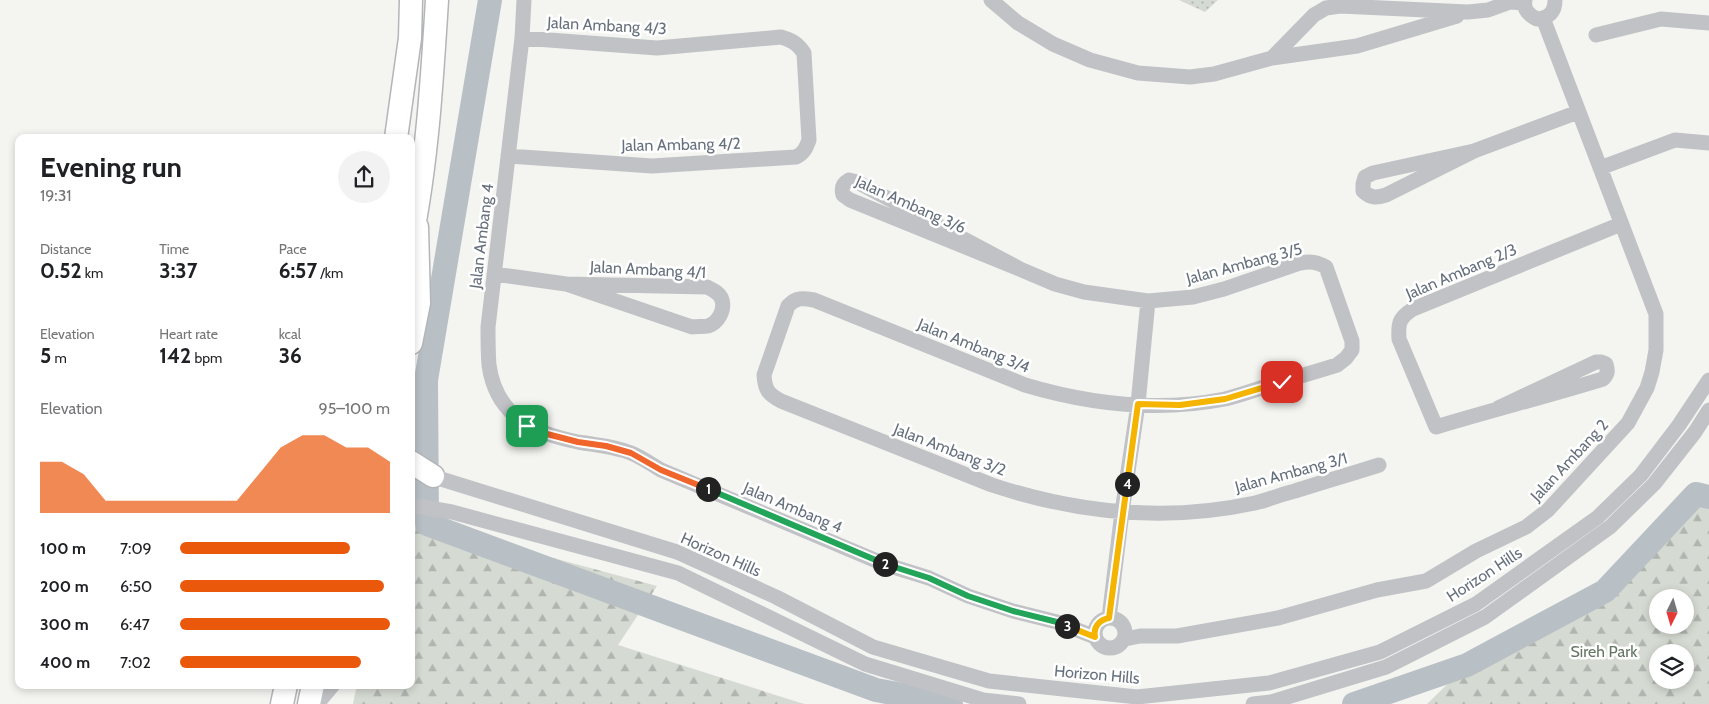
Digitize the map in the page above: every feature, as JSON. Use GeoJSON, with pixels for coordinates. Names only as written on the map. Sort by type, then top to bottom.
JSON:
{"type":"FeatureCollection","features":[{"type":"Feature","properties":{"kind":"highway"},"geometry":{"type":"LineString","coordinates":[[397,134],[410,38],[411,0]]}},
{"type":"Feature","properties":{"kind":"highway"},"geometry":{"type":"LineString","coordinates":[[415,223],[427,136],[437,0]]}},
{"type":"Feature","properties":{"kind":"highway"},"geometry":{"type":"LineString","coordinates":[[415,324],[419,304],[417,214]]}},
{"type":"Feature","properties":{"kind":"highway"},"geometry":{"type":"LineString","coordinates":[[415,465],[433,476]]}},
{"type":"Feature","properties":{"kind":"highway"},"geometry":{"type":"LineString","coordinates":[[282,704],[285,689]]}},
{"type":"Feature","properties":{"kind":"highway"},"geometry":{"type":"LineString","coordinates":[[309,704],[312,689]]}},
{"type":"Feature","properties":{"kind":"street","name":"Jalan Ambang 4"},"geometry":{"type":"LineString","coordinates":[[524,0],[522,38],[488,326],[490,366],[499,396],[510,413],[527,426],[547,434],[631,453],[661,470],[884,564],[929,578],[977,599],[1013,611],[1057,622],[1095,637]]}},
{"type":"Feature","properties":{"kind":"street"},"geometry":{"type":"LineString","coordinates":[[991,0],[1018,23],[1053,44],[1090,60],[1138,73],[1190,77],[1214,74],[1272,58],[1357,46],[1468,12]]}},
{"type":"Feature","properties":{"kind":"street"},"geometry":{"type":"LineString","coordinates":[[1272,58],[1314,15],[1326,8],[1340,6],[1468,12],[1488,10],[1510,2],[1524,2],[1528,13],[1537,19],[1550,15],[1554,9],[1555,0]]}},
{"type":"Feature","properties":{"kind":"street","name":"Jalan Ambang 2"},"geometry":{"type":"LineString","coordinates":[[1124,639],[1140,636],[1177,636],[1278,618],[1377,590],[1426,581],[1476,551],[1526,527],[1548,510],[1628,423],[1647,388],[1652,372],[1656,350],[1656,314],[1543,18]]}},
{"type":"Feature","properties":{"kind":"street"},"geometry":{"type":"LineString","coordinates":[[1596,35],[1661,18],[1709,23]]}},
{"type":"Feature","properties":{"kind":"street","name":"Jalan Ambang 4/3"},"geometry":{"type":"LineString","coordinates":[[522,38],[656,48],[781,37],[791,40],[799,46],[804,54],[809,140],[801,155],[796,157]]}},
{"type":"Feature","properties":{"kind":"street"},"geometry":{"type":"LineString","coordinates":[[1474,152],[1374,173],[1365,177],[1363,191],[1368,196],[1377,198],[1386,195],[1474,152],[1578,112]]}},
{"type":"Feature","properties":{"kind":"street"},"geometry":{"type":"LineString","coordinates":[[1600,168],[1675,140],[1709,143]]}},
{"type":"Feature","properties":{"kind":"street","name":"Jalan Ambang 4/2"},"geometry":{"type":"LineString","coordinates":[[508,156],[652,166],[796,157]]}},
{"type":"Feature","properties":{"kind":"street","name":"Jalan Ambang 3/6"},"geometry":{"type":"LineString","coordinates":[[1022,270],[857,182],[849,180],[844,183],[841,189],[843,195],[850,200],[1055,284],[1084,292],[1148,301]]}},
{"type":"Feature","properties":{"kind":"street","name":"Jalan Ambang 2/3"},"geometry":{"type":"LineString","coordinates":[[1498,408],[1596,362],[1606,364],[1608,369],[1607,375],[1603,379],[1436,427],[1399,339],[1398,326],[1404,315],[1413,309],[1621,224]]}},
{"type":"Feature","properties":{"kind":"street","name":"Jalan Ambang 3/5"},"geometry":{"type":"LineString","coordinates":[[1148,301],[1192,297],[1224,289],[1300,263],[1318,262],[1326,267],[1352,341],[1352,350],[1346,358]]}},
{"type":"Feature","properties":{"kind":"street","name":"Jalan Ambang 4/1"},"geometry":{"type":"LineString","coordinates":[[494,274],[566,284],[707,287],[716,292],[722,300],[722,312],[717,321],[708,326],[692,327],[566,284]]}},
{"type":"Feature","properties":{"kind":"street","name":"Jalan Ambang 3/4"},"geometry":{"type":"LineString","coordinates":[[802,298],[814,300],[1025,385],[1054,394],[1087,400],[1180,405],[1225,399],[1338,365],[1346,358]]}},
{"type":"Feature","properties":{"kind":"street","name":"Jalan Ambang 3/2"},"geometry":{"type":"LineString","coordinates":[[802,298],[793,301],[788,306],[764,375],[765,386],[770,396],[992,485],[1057,503],[1122,512]]}},
{"type":"Feature","properties":{"kind":"street"},"geometry":{"type":"LineString","coordinates":[[1109,618],[1138,404],[1148,301]]}},
{"type":"Feature","properties":{"kind":"street","name":"Horizon Hills"},"geometry":{"type":"LineString","coordinates":[[415,472],[677,552],[776,597],[873,647],[989,681],[1138,697],[1260,684],[1279,680],[1380,652],[1476,604],[1598,517],[1641,475],[1679,425],[1709,380]]}},
{"type":"Feature","properties":{"kind":"street","name":"Horizon Hills"},"geometry":{"type":"LineString","coordinates":[[1253,704],[1271,702],[1386,667],[1485,617],[1610,527],[1654,484],[1695,432],[1709,410]]}},
{"type":"Feature","properties":{"kind":"street","name":"Jalan Ambang 3/1"},"geometry":{"type":"LineString","coordinates":[[1122,512],[1186,513],[1255,502],[1379,465]]}},
{"type":"Feature","properties":{"kind":"street"},"geometry":{"type":"LineString","coordinates":[[415,506],[452,512],[678,573],[865,664],[983,700],[1020,704]]}},
{"type":"Feature","properties":{"kind":"street"},"geometry":{"type":"LineString","coordinates":[[1109,618],[1114,618],[1123,624],[1126,634],[1118,646],[1109,649],[1100,645],[1094,633],[1097,624],[1109,618]]}},
{"type":"Feature","properties":{"kind":"street"},"geometry":{"type":"LineString","coordinates":[[317,704],[329,689]]}},
{"type":"Feature","properties":{"kind":"green space"},"geometry":{"type":"Polygon","coordinates":[[[1179,0],[1218,0],[1205,12],[1179,0]]]}},
{"type":"Feature","properties":{"kind":"green space","name":"Sireh Park"},"geometry":{"type":"Polygon","coordinates":[[[1696,494],[1709,497],[1709,704],[1427,704],[1467,665],[1605,591],[1696,494]]]}},
{"type":"Feature","properties":{"kind":"green space"},"geometry":{"type":"Polygon","coordinates":[[[427,524],[657,586],[618,645],[804,704],[353,704],[356,689],[415,689],[415,528],[427,524]]]}},
{"type":"Feature","properties":{"kind":"waterway"},"geometry":{"type":"LineString","coordinates":[[490,0],[426,380],[427,524],[876,690],[951,704]]}},
{"type":"Feature","properties":{"kind":"waterway"},"geometry":{"type":"LineString","coordinates":[[1354,704],[1467,665],[1605,591],[1696,494],[1709,497]]}},
{"type":"Feature","properties":{"kind":"route"},"geometry":{"type":"LineString","coordinates":[[527,426],[547,434],[631,453],[661,470],[884,564],[929,578],[968,596],[1013,611],[1057,622],[1095,637],[1094,633],[1097,624],[1109,618],[1138,404],[1180,405],[1225,399],[1282,382]]}}]}
